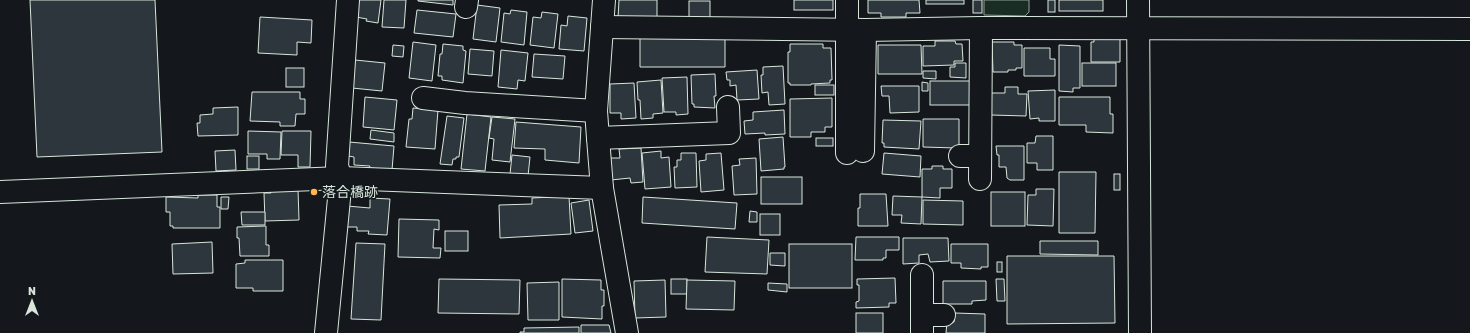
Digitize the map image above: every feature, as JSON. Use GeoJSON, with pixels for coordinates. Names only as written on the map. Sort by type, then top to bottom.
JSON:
{"type":"FeatureCollection","features":[{"type":"Feature","properties":{"kind":"street"},"geometry":{"type":"LineString","coordinates":[[326,333],[341,178],[337,166],[348,0]]}},
{"type":"Feature","properties":{"kind":"street"},"geometry":{"type":"LineString","coordinates":[[601,0],[602,27],[596,111],[598,138],[602,188],[626,333]]}},
{"type":"Feature","properties":{"kind":"street"},"geometry":{"type":"LineString","coordinates":[[847,0],[856,30],[855,152]]}},
{"type":"Feature","properties":{"kind":"street"},"geometry":{"type":"LineString","coordinates":[[1138,0],[1140,333]]}},
{"type":"Feature","properties":{"kind":"street"},"geometry":{"type":"LineString","coordinates":[[602,27],[856,30],[981,28],[1470,29]]}},
{"type":"Feature","properties":{"kind":"street"},"geometry":{"type":"LineString","coordinates":[[980,179],[970,156],[981,28]]}},
{"type":"Feature","properties":{"kind":"street"},"geometry":{"type":"LineString","coordinates":[[423,98],[465,103],[596,111]]}},
{"type":"Feature","properties":{"kind":"street"},"geometry":{"type":"LineString","coordinates":[[598,138],[730,142],[728,107]]}},
{"type":"Feature","properties":{"kind":"street"},"geometry":{"type":"LineString","coordinates":[[0,192],[341,178],[602,188]]}},
{"type":"Feature","properties":{"kind":"street"},"geometry":{"type":"LineString","coordinates":[[922,275],[922,324],[944,315]]}},
{"type":"Feature","properties":{"kind":"green space"},"geometry":{"type":"Polygon","coordinates":[[[984,0],[1029,0],[1029,12],[1025,16],[984,15],[984,0]]]}},
{"type":"Feature","properties":{"kind":"building"},"geometry":{"type":"Polygon","coordinates":[[[30,0],[155,0],[162,152],[37,157],[30,0]]]}},
{"type":"Feature","properties":{"kind":"building"},"geometry":{"type":"Polygon","coordinates":[[[352,0],[381,0],[378,23],[366,21],[367,19],[356,17],[352,0]]]}},
{"type":"Feature","properties":{"kind":"building"},"geometry":{"type":"Polygon","coordinates":[[[384,0],[406,0],[404,28],[382,27],[384,0]]]}},
{"type":"Feature","properties":{"kind":"building"},"geometry":{"type":"Polygon","coordinates":[[[453,0],[453,5],[418,1],[453,0]]]}},
{"type":"Feature","properties":{"kind":"building"},"geometry":{"type":"Polygon","coordinates":[[[619,0],[657,0],[657,17],[618,18],[619,0]]]}},
{"type":"Feature","properties":{"kind":"building"},"geometry":{"type":"Polygon","coordinates":[[[794,0],[833,0],[833,10],[794,10],[794,0]]]}},
{"type":"Feature","properties":{"kind":"building"},"geometry":{"type":"Polygon","coordinates":[[[868,0],[919,0],[920,13],[906,13],[906,17],[881,17],[881,13],[868,13],[868,0]]]}},
{"type":"Feature","properties":{"kind":"building"},"geometry":{"type":"Polygon","coordinates":[[[926,0],[964,0],[964,4],[926,4],[926,0]]]}},
{"type":"Feature","properties":{"kind":"building"},"geometry":{"type":"Polygon","coordinates":[[[973,0],[982,0],[982,13],[973,13],[973,0]]]}},
{"type":"Feature","properties":{"kind":"building"},"geometry":{"type":"Polygon","coordinates":[[[1048,0],[1055,0],[1055,12],[1048,12],[1048,0]]]}},
{"type":"Feature","properties":{"kind":"building"},"geometry":{"type":"Polygon","coordinates":[[[1059,0],[1103,0],[1103,11],[1059,11],[1059,0]]]}},
{"type":"Feature","properties":{"kind":"building"},"geometry":{"type":"Polygon","coordinates":[[[689,1],[710,1],[710,19],[689,19],[689,1]]]}},
{"type":"Feature","properties":{"kind":"building"},"geometry":{"type":"Polygon","coordinates":[[[477,5],[500,8],[496,42],[473,39],[477,5]]]}},
{"type":"Feature","properties":{"kind":"building"},"geometry":{"type":"Polygon","coordinates":[[[417,10],[456,14],[453,37],[414,33],[417,10]]]}},
{"type":"Feature","properties":{"kind":"building"},"geometry":{"type":"Polygon","coordinates":[[[511,10],[527,12],[524,45],[501,42],[504,13],[510,14],[511,10]]]}},
{"type":"Feature","properties":{"kind":"building"},"geometry":{"type":"Polygon","coordinates":[[[542,12],[558,14],[554,48],[530,45],[533,17],[541,18],[542,12]]]}},
{"type":"Feature","properties":{"kind":"building"},"geometry":{"type":"Polygon","coordinates":[[[568,16],[587,18],[584,51],[559,49],[561,25],[567,26],[568,16]]]}},
{"type":"Feature","properties":{"kind":"building"},"geometry":{"type":"Polygon","coordinates":[[[260,17],[312,20],[311,43],[297,42],[297,55],[258,53],[260,17]]]}},
{"type":"Feature","properties":{"kind":"building"},"geometry":{"type":"Polygon","coordinates":[[[640,38],[725,39],[725,67],[640,67],[640,38]]]}},
{"type":"Feature","properties":{"kind":"building"},"geometry":{"type":"Polygon","coordinates":[[[1094,39],[1120,39],[1120,62],[1091,62],[1091,42],[1094,42],[1094,39]]]}},
{"type":"Feature","properties":{"kind":"building"},"geometry":{"type":"Polygon","coordinates":[[[935,41],[955,41],[956,44],[962,44],[963,61],[954,61],[954,65],[923,66],[923,46],[935,46],[935,41]]]}},
{"type":"Feature","properties":{"kind":"building"},"geometry":{"type":"Polygon","coordinates":[[[413,42],[436,45],[432,81],[409,78],[413,42]]]}},
{"type":"Feature","properties":{"kind":"building"},"geometry":{"type":"Polygon","coordinates":[[[992,42],[1014,42],[1014,45],[1022,45],[1022,68],[1008,70],[1008,72],[993,72],[992,42]]]}},
{"type":"Feature","properties":{"kind":"building"},"geometry":{"type":"Polygon","coordinates":[[[443,44],[463,46],[463,50],[466,51],[463,83],[442,80],[442,76],[438,76],[440,54],[442,54],[443,44]]]}},
{"type":"Feature","properties":{"kind":"building"},"geometry":{"type":"Polygon","coordinates":[[[790,44],[823,44],[823,48],[831,48],[832,80],[830,80],[830,83],[790,85],[790,83],[788,83],[788,52],[790,52],[790,44]]]}},
{"type":"Feature","properties":{"kind":"building"},"geometry":{"type":"Polygon","coordinates":[[[393,45],[404,46],[403,57],[392,56],[393,45]]]}},
{"type":"Feature","properties":{"kind":"building"},"geometry":{"type":"Polygon","coordinates":[[[878,45],[921,45],[922,74],[878,74],[878,45]]]}},
{"type":"Feature","properties":{"kind":"building"},"geometry":{"type":"Polygon","coordinates":[[[1059,45],[1080,46],[1080,88],[1073,88],[1073,92],[1059,91],[1059,45]]]}},
{"type":"Feature","properties":{"kind":"building"},"geometry":{"type":"Polygon","coordinates":[[[1024,48],[1050,48],[1050,59],[1055,59],[1055,76],[1024,76],[1024,48]]]}},
{"type":"Feature","properties":{"kind":"building"},"geometry":{"type":"Polygon","coordinates":[[[470,49],[494,51],[492,76],[468,74],[470,49]]]}},
{"type":"Feature","properties":{"kind":"building"},"geometry":{"type":"Polygon","coordinates":[[[501,50],[528,53],[525,81],[518,80],[517,89],[498,87],[501,50]]]}},
{"type":"Feature","properties":{"kind":"building"},"geometry":{"type":"Polygon","coordinates":[[[534,54],[565,56],[563,79],[532,77],[534,54]]]}},
{"type":"Feature","properties":{"kind":"building"},"geometry":{"type":"Polygon","coordinates":[[[355,60],[385,63],[382,91],[352,88],[355,60]]]}},
{"type":"Feature","properties":{"kind":"building"},"geometry":{"type":"Polygon","coordinates":[[[955,63],[966,63],[966,78],[950,77],[950,67],[955,67],[955,63]]]}},
{"type":"Feature","properties":{"kind":"building"},"geometry":{"type":"Polygon","coordinates":[[[1082,63],[1116,63],[1116,86],[1082,86],[1082,63]]]}},
{"type":"Feature","properties":{"kind":"building"},"geometry":{"type":"Polygon","coordinates":[[[783,66],[785,104],[769,105],[768,92],[762,93],[761,75],[763,75],[763,67],[783,66]]]}},
{"type":"Feature","properties":{"kind":"building"},"geometry":{"type":"Polygon","coordinates":[[[286,68],[304,68],[304,87],[286,87],[286,68]]]}},
{"type":"Feature","properties":{"kind":"building"},"geometry":{"type":"Polygon","coordinates":[[[757,70],[759,99],[737,100],[736,85],[730,86],[730,80],[727,80],[726,72],[757,70]]]}},
{"type":"Feature","properties":{"kind":"building"},"geometry":{"type":"Polygon","coordinates":[[[923,71],[936,71],[936,79],[923,78],[923,71]]]}},
{"type":"Feature","properties":{"kind":"building"},"geometry":{"type":"Polygon","coordinates":[[[715,74],[715,108],[694,107],[694,104],[692,104],[691,75],[715,74]]]}},
{"type":"Feature","properties":{"kind":"building"},"geometry":{"type":"Polygon","coordinates":[[[687,77],[688,114],[676,115],[676,112],[664,112],[662,78],[687,77]]]}},
{"type":"Feature","properties":{"kind":"building"},"geometry":{"type":"Polygon","coordinates":[[[661,80],[663,113],[653,114],[653,118],[641,119],[637,82],[661,80]]]}},
{"type":"Feature","properties":{"kind":"building"},"geometry":{"type":"Polygon","coordinates":[[[930,81],[970,81],[970,105],[930,105],[930,81]]]}},
{"type":"Feature","properties":{"kind":"building"},"geometry":{"type":"Polygon","coordinates":[[[922,82],[928,83],[928,91],[922,91],[922,82]]]}},
{"type":"Feature","properties":{"kind":"building"},"geometry":{"type":"Polygon","coordinates":[[[634,83],[636,118],[621,119],[621,113],[610,113],[610,84],[634,83]]]}},
{"type":"Feature","properties":{"kind":"building"},"geometry":{"type":"Polygon","coordinates":[[[815,85],[834,85],[834,95],[815,95],[815,85]]]}},
{"type":"Feature","properties":{"kind":"building"},"geometry":{"type":"Polygon","coordinates":[[[881,86],[919,86],[919,112],[890,113],[889,96],[882,96],[881,86]]]}},
{"type":"Feature","properties":{"kind":"building"},"geometry":{"type":"Polygon","coordinates":[[[1005,87],[1018,87],[1018,94],[1027,94],[1026,116],[991,115],[991,93],[1005,93],[1005,87]]]}},
{"type":"Feature","properties":{"kind":"building"},"geometry":{"type":"Polygon","coordinates":[[[1055,90],[1055,121],[1039,121],[1039,118],[1030,119],[1028,91],[1055,90]]]}},
{"type":"Feature","properties":{"kind":"building"},"geometry":{"type":"Polygon","coordinates":[[[252,92],[300,92],[300,99],[305,99],[305,114],[296,114],[295,126],[280,126],[280,122],[250,121],[252,92]]]}},
{"type":"Feature","properties":{"kind":"building"},"geometry":{"type":"Polygon","coordinates":[[[365,97],[397,100],[394,130],[363,127],[365,97]]]}},
{"type":"Feature","properties":{"kind":"building"},"geometry":{"type":"Polygon","coordinates":[[[1059,97],[1110,97],[1110,114],[1113,114],[1113,133],[1086,132],[1086,125],[1059,125],[1059,97]]]}},
{"type":"Feature","properties":{"kind":"building"},"geometry":{"type":"Polygon","coordinates":[[[832,98],[832,127],[825,127],[825,132],[811,132],[811,137],[790,137],[790,99],[832,98]]]}},
{"type":"Feature","properties":{"kind":"building"},"geometry":{"type":"Polygon","coordinates":[[[238,107],[238,135],[198,136],[197,123],[200,123],[200,115],[213,114],[213,108],[238,107]]]}},
{"type":"Feature","properties":{"kind":"building"},"geometry":{"type":"Polygon","coordinates":[[[413,108],[438,110],[435,149],[406,147],[409,119],[412,119],[413,108]]]}},
{"type":"Feature","properties":{"kind":"building"},"geometry":{"type":"Polygon","coordinates":[[[784,110],[785,134],[745,134],[744,121],[753,120],[753,112],[784,110]]]}},
{"type":"Feature","properties":{"kind":"building"},"geometry":{"type":"Polygon","coordinates":[[[467,114],[491,117],[485,171],[461,169],[467,114]]]}},
{"type":"Feature","properties":{"kind":"building"},"geometry":{"type":"Polygon","coordinates":[[[447,116],[464,118],[459,157],[453,159],[452,165],[440,164],[447,116]]]}},
{"type":"Feature","properties":{"kind":"building"},"geometry":{"type":"Polygon","coordinates":[[[492,117],[515,119],[510,162],[492,160],[494,139],[489,138],[492,117]]]}},
{"type":"Feature","properties":{"kind":"building"},"geometry":{"type":"Polygon","coordinates":[[[923,119],[959,119],[959,146],[956,148],[923,147],[923,119]]]}},
{"type":"Feature","properties":{"kind":"building"},"geometry":{"type":"Polygon","coordinates":[[[883,120],[921,121],[919,149],[884,147],[884,143],[882,143],[883,120]]]}},
{"type":"Feature","properties":{"kind":"building"},"geometry":{"type":"Polygon","coordinates":[[[516,122],[581,127],[579,163],[545,160],[545,149],[514,148],[516,122]]]}},
{"type":"Feature","properties":{"kind":"building"},"geometry":{"type":"Polygon","coordinates":[[[371,130],[394,133],[394,142],[370,139],[371,130]]]}},
{"type":"Feature","properties":{"kind":"building"},"geometry":{"type":"Polygon","coordinates":[[[248,131],[281,132],[280,159],[267,159],[267,154],[248,154],[248,131]]]}},
{"type":"Feature","properties":{"kind":"building"},"geometry":{"type":"Polygon","coordinates":[[[282,131],[311,131],[310,167],[298,167],[298,155],[281,155],[282,131]]]}},
{"type":"Feature","properties":{"kind":"building"},"geometry":{"type":"Polygon","coordinates":[[[1036,136],[1053,136],[1053,170],[1037,170],[1037,163],[1027,163],[1027,143],[1035,143],[1036,136]]]}},
{"type":"Feature","properties":{"kind":"building"},"geometry":{"type":"Polygon","coordinates":[[[783,137],[784,169],[761,171],[759,139],[783,137]]]}},
{"type":"Feature","properties":{"kind":"building"},"geometry":{"type":"Polygon","coordinates":[[[816,138],[833,138],[833,146],[816,146],[816,138]]]}},
{"type":"Feature","properties":{"kind":"building"},"geometry":{"type":"Polygon","coordinates":[[[349,142],[394,146],[392,170],[354,165],[354,157],[348,156],[349,142]]]}},
{"type":"Feature","properties":{"kind":"building"},"geometry":{"type":"Polygon","coordinates":[[[996,146],[1024,146],[1024,180],[1010,180],[1007,178],[1006,167],[999,167],[999,155],[997,155],[996,146]]]}},
{"type":"Feature","properties":{"kind":"building"},"geometry":{"type":"Polygon","coordinates":[[[641,148],[643,182],[631,183],[630,178],[611,180],[610,158],[620,158],[619,149],[641,148]]]}},
{"type":"Feature","properties":{"kind":"building"},"geometry":{"type":"Polygon","coordinates":[[[235,150],[236,170],[216,171],[215,151],[235,150]]]}},
{"type":"Feature","properties":{"kind":"building"},"geometry":{"type":"Polygon","coordinates":[[[661,151],[661,158],[669,157],[671,187],[645,189],[642,153],[661,151]]]}},
{"type":"Feature","properties":{"kind":"building"},"geometry":{"type":"Polygon","coordinates":[[[681,153],[696,153],[697,187],[675,188],[674,167],[677,167],[677,160],[681,160],[681,153]]]}},
{"type":"Feature","properties":{"kind":"building"},"geometry":{"type":"Polygon","coordinates":[[[721,153],[724,190],[701,192],[699,161],[706,160],[706,154],[721,153]]]}},
{"type":"Feature","properties":{"kind":"building"},"geometry":{"type":"Polygon","coordinates":[[[884,153],[921,156],[920,177],[882,174],[884,153]]]}},
{"type":"Feature","properties":{"kind":"building"},"geometry":{"type":"Polygon","coordinates":[[[512,155],[530,157],[528,176],[510,174],[512,155]]]}},
{"type":"Feature","properties":{"kind":"building"},"geometry":{"type":"Polygon","coordinates":[[[247,156],[259,156],[259,169],[247,169],[247,156]]]}},
{"type":"Feature","properties":{"kind":"building"},"geometry":{"type":"Polygon","coordinates":[[[756,158],[757,194],[734,195],[732,166],[740,165],[739,159],[756,158]]]}},
{"type":"Feature","properties":{"kind":"building"},"geometry":{"type":"Polygon","coordinates":[[[932,166],[943,166],[943,169],[952,169],[952,188],[940,188],[940,198],[922,197],[922,169],[932,169],[932,166]]]}},
{"type":"Feature","properties":{"kind":"building"},"geometry":{"type":"Polygon","coordinates":[[[1059,172],[1096,172],[1095,233],[1059,233],[1059,172]]]}},
{"type":"Feature","properties":{"kind":"building"},"geometry":{"type":"Polygon","coordinates":[[[1114,174],[1120,174],[1120,190],[1114,190],[1114,174]]]}},
{"type":"Feature","properties":{"kind":"building"},"geometry":{"type":"Polygon","coordinates":[[[761,177],[802,177],[802,204],[761,204],[761,177]]]}},
{"type":"Feature","properties":{"kind":"building"},"geometry":{"type":"Polygon","coordinates":[[[271,187],[298,189],[299,220],[265,221],[264,193],[271,193],[271,187]]]}},
{"type":"Feature","properties":{"kind":"building"},"geometry":{"type":"Polygon","coordinates":[[[1036,189],[1054,189],[1053,226],[1027,225],[1028,195],[1036,195],[1036,189]]]}},
{"type":"Feature","properties":{"kind":"building"},"geometry":{"type":"Polygon","coordinates":[[[991,192],[1025,192],[1025,226],[991,226],[991,192]]]}},
{"type":"Feature","properties":{"kind":"building"},"geometry":{"type":"Polygon","coordinates":[[[860,194],[886,194],[888,226],[858,226],[860,194]]]}},
{"type":"Feature","properties":{"kind":"building"},"geometry":{"type":"Polygon","coordinates":[[[198,195],[217,195],[217,207],[220,207],[220,228],[173,228],[173,226],[170,226],[170,212],[166,212],[166,197],[198,198],[198,195]]]}},
{"type":"Feature","properties":{"kind":"building"},"geometry":{"type":"Polygon","coordinates":[[[569,196],[571,234],[500,238],[499,205],[532,204],[532,198],[569,196]]]}},
{"type":"Feature","properties":{"kind":"building"},"geometry":{"type":"Polygon","coordinates":[[[893,196],[922,197],[921,224],[901,223],[902,215],[892,215],[893,196]]]}},
{"type":"Feature","properties":{"kind":"building"},"geometry":{"type":"Polygon","coordinates":[[[221,197],[229,197],[228,209],[221,209],[221,197]]]}},
{"type":"Feature","properties":{"kind":"building"},"geometry":{"type":"Polygon","coordinates":[[[643,197],[737,203],[735,229],[642,223],[643,197]]]}},
{"type":"Feature","properties":{"kind":"building"},"geometry":{"type":"Polygon","coordinates":[[[370,198],[390,199],[387,235],[368,234],[369,231],[357,231],[357,227],[346,227],[347,206],[370,208],[370,198]]]}},
{"type":"Feature","properties":{"kind":"building"},"geometry":{"type":"Polygon","coordinates":[[[589,200],[593,231],[575,233],[571,203],[589,200]]]}},
{"type":"Feature","properties":{"kind":"building"},"geometry":{"type":"Polygon","coordinates":[[[923,200],[963,201],[963,225],[923,224],[923,200]]]}},
{"type":"Feature","properties":{"kind":"building"},"geometry":{"type":"Polygon","coordinates":[[[750,211],[757,212],[757,222],[749,222],[750,211]]]}},
{"type":"Feature","properties":{"kind":"building"},"geometry":{"type":"Polygon","coordinates":[[[241,212],[265,212],[265,225],[242,225],[241,212]]]}},
{"type":"Feature","properties":{"kind":"building"},"geometry":{"type":"Polygon","coordinates":[[[760,214],[780,214],[780,235],[760,235],[760,214]]]}},
{"type":"Feature","properties":{"kind":"building"},"geometry":{"type":"Polygon","coordinates":[[[399,219],[439,220],[439,230],[434,229],[433,248],[441,248],[440,258],[398,257],[399,219]]]}},
{"type":"Feature","properties":{"kind":"building"},"geometry":{"type":"Polygon","coordinates":[[[266,226],[266,245],[269,245],[269,256],[240,256],[237,227],[266,226]]]}},
{"type":"Feature","properties":{"kind":"building"},"geometry":{"type":"Polygon","coordinates":[[[445,231],[468,231],[468,251],[445,251],[445,231]]]}},
{"type":"Feature","properties":{"kind":"building"},"geometry":{"type":"Polygon","coordinates":[[[707,237],[769,240],[767,274],[705,272],[707,237]]]}},
{"type":"Feature","properties":{"kind":"building"},"geometry":{"type":"Polygon","coordinates":[[[856,237],[899,237],[899,250],[886,250],[886,258],[883,258],[883,260],[855,260],[856,237]]]}},
{"type":"Feature","properties":{"kind":"building"},"geometry":{"type":"Polygon","coordinates":[[[903,238],[948,238],[949,261],[930,262],[928,254],[919,255],[919,263],[903,264],[903,238]]]}},
{"type":"Feature","properties":{"kind":"building"},"geometry":{"type":"Polygon","coordinates":[[[1040,241],[1098,241],[1098,255],[1040,254],[1040,241]]]}},
{"type":"Feature","properties":{"kind":"building"},"geometry":{"type":"Polygon","coordinates":[[[212,242],[213,273],[173,274],[172,244],[212,242]]]}},
{"type":"Feature","properties":{"kind":"building"},"geometry":{"type":"Polygon","coordinates":[[[356,243],[385,244],[381,320],[351,319],[356,243]]]}},
{"type":"Feature","properties":{"kind":"building"},"geometry":{"type":"Polygon","coordinates":[[[789,244],[852,244],[852,288],[789,288],[789,244]]]}},
{"type":"Feature","properties":{"kind":"building"},"geometry":{"type":"Polygon","coordinates":[[[951,244],[988,244],[988,267],[981,267],[981,269],[961,268],[961,263],[951,263],[951,244]]]}},
{"type":"Feature","properties":{"kind":"building"},"geometry":{"type":"Polygon","coordinates":[[[770,253],[785,253],[785,266],[770,265],[770,253]]]}},
{"type":"Feature","properties":{"kind":"building"},"geometry":{"type":"Polygon","coordinates":[[[1007,256],[1114,256],[1115,323],[1007,324],[1007,256]]]}},
{"type":"Feature","properties":{"kind":"building"},"geometry":{"type":"Polygon","coordinates":[[[245,260],[283,260],[283,291],[253,291],[253,288],[236,288],[236,264],[245,263],[245,260]]]}},
{"type":"Feature","properties":{"kind":"building"},"geometry":{"type":"Polygon","coordinates":[[[997,262],[1002,262],[1002,272],[997,272],[997,262]]]}},
{"type":"Feature","properties":{"kind":"building"},"geometry":{"type":"Polygon","coordinates":[[[895,278],[896,303],[889,303],[889,307],[856,308],[856,302],[859,301],[859,285],[857,285],[857,279],[895,278]]]}},
{"type":"Feature","properties":{"kind":"building"},"geometry":{"type":"Polygon","coordinates":[[[439,279],[520,280],[519,314],[438,313],[439,279]]]}},
{"type":"Feature","properties":{"kind":"building"},"geometry":{"type":"Polygon","coordinates":[[[562,279],[601,280],[601,290],[604,290],[602,319],[562,317],[562,279]]]}},
{"type":"Feature","properties":{"kind":"building"},"geometry":{"type":"Polygon","coordinates":[[[671,279],[687,279],[687,294],[671,294],[671,279]]]}},
{"type":"Feature","properties":{"kind":"building"},"geometry":{"type":"Polygon","coordinates":[[[996,279],[1004,279],[1005,301],[997,301],[996,279]]]}},
{"type":"Feature","properties":{"kind":"building"},"geometry":{"type":"Polygon","coordinates":[[[665,280],[666,317],[635,318],[634,281],[665,280]]]}},
{"type":"Feature","properties":{"kind":"building"},"geometry":{"type":"Polygon","coordinates":[[[687,280],[735,281],[734,310],[686,309],[687,280]]]}},
{"type":"Feature","properties":{"kind":"building"},"geometry":{"type":"Polygon","coordinates":[[[943,281],[986,281],[986,300],[972,301],[972,304],[943,304],[943,281]]]}},
{"type":"Feature","properties":{"kind":"building"},"geometry":{"type":"Polygon","coordinates":[[[559,282],[559,320],[528,320],[527,283],[559,282]]]}},
{"type":"Feature","properties":{"kind":"building"},"geometry":{"type":"Polygon","coordinates":[[[768,283],[787,284],[787,292],[768,290],[768,283]]]}},
{"type":"Feature","properties":{"kind":"building"},"geometry":{"type":"Polygon","coordinates":[[[856,313],[883,313],[883,333],[856,333],[856,313]]]}},
{"type":"Feature","properties":{"kind":"building"},"geometry":{"type":"Polygon","coordinates":[[[955,313],[985,314],[985,333],[946,333],[947,322],[954,322],[955,313]]]}},
{"type":"Feature","properties":{"kind":"building"},"geometry":{"type":"Polygon","coordinates":[[[581,325],[609,325],[611,333],[581,333],[581,325]]]}},
{"type":"Feature","properties":{"kind":"building"},"geometry":{"type":"Polygon","coordinates":[[[579,327],[579,333],[520,333],[524,332],[524,328],[579,327]]]}},
{"type":"Feature","properties":{"kind":"place","name":"落合橋跡"},"geometry":{"type":"Point","coordinates":[314,192]}}]}
